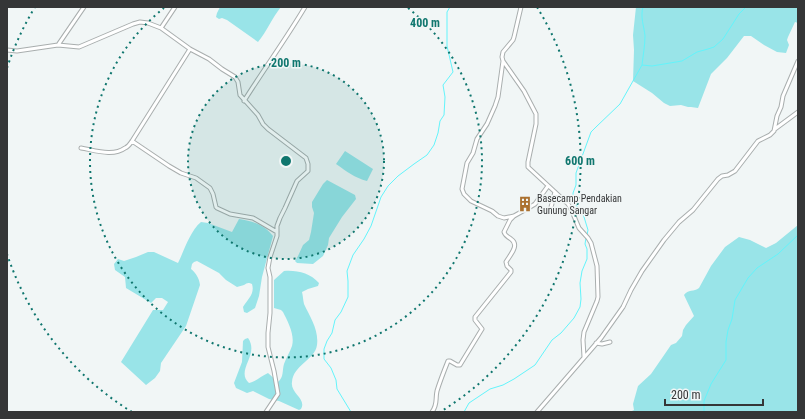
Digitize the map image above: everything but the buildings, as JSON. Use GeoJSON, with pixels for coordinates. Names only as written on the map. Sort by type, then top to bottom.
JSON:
{"type":"FeatureCollection","features":[{"type":"Feature","properties":{"kind":"street"},"geometry":{"type":"LineString","coordinates":[[58,45],[84,7]]}},
{"type":"Feature","properties":{"kind":"street"},"geometry":{"type":"LineString","coordinates":[[161,28],[175,7]]}},
{"type":"Feature","properties":{"kind":"street"},"geometry":{"type":"LineString","coordinates":[[244,101],[305,7]]}},
{"type":"Feature","properties":{"kind":"street"},"geometry":{"type":"LineString","coordinates":[[514,216],[504,218],[498,216],[492,211],[471,201],[464,194],[462,189],[467,163],[487,124],[498,97],[503,52],[513,40],[521,7]]}},
{"type":"Feature","properties":{"kind":"street"},"geometry":{"type":"LineString","coordinates":[[7,50],[17,51],[58,45],[80,47],[125,27],[140,22],[148,23],[161,28],[190,49],[235,77],[238,82],[239,94],[254,110],[263,124],[306,158],[308,161],[308,172],[297,181],[280,218],[268,268],[270,277],[270,313],[267,339],[278,394],[266,412]]}},
{"type":"Feature","properties":{"kind":"street"},"geometry":{"type":"LineString","coordinates":[[81,148],[114,152],[124,149],[132,142],[190,49]]}},
{"type":"Feature","properties":{"kind":"street"},"geometry":{"type":"LineString","coordinates":[[503,61],[524,91],[535,111],[537,118],[528,166],[529,169],[572,209],[579,228],[591,243],[597,266],[597,301],[584,332],[584,357]]}},
{"type":"Feature","properties":{"kind":"street"},"geometry":{"type":"LineString","coordinates":[[775,129],[777,116],[798,61]]}},
{"type":"Feature","properties":{"kind":"street"},"geometry":{"type":"LineString","coordinates":[[537,412],[596,343],[623,307],[642,271],[679,222],[693,210],[718,179],[735,171],[758,141],[772,133],[775,129],[798,112]]}},
{"type":"Feature","properties":{"kind":"street"},"geometry":{"type":"LineString","coordinates":[[132,142],[169,166],[181,173],[196,178],[210,188],[217,208],[230,214],[253,218],[277,232]]}},
{"type":"Feature","properties":{"kind":"street"},"geometry":{"type":"LineString","coordinates":[[432,412],[436,406],[437,392],[448,361],[460,365],[482,329],[475,318],[511,272],[506,262],[514,249],[514,243],[512,239],[505,235],[504,232],[510,220],[514,216],[535,204],[548,186]]}},
{"type":"Feature","properties":{"kind":"street"},"geometry":{"type":"LineString","coordinates":[[550,212],[555,192]]}},
{"type":"Feature","properties":{"kind":"street"},"geometry":{"type":"LineString","coordinates":[[596,343],[602,344],[610,342]]}},
{"type":"Feature","properties":{"kind":"shaded area"},"geometry":{"type":"Polygon","coordinates":[[[220,7],[281,7],[258,42],[227,20],[216,17],[220,7]]]}},
{"type":"Feature","properties":{"kind":"shaded area"},"geometry":{"type":"Polygon","coordinates":[[[636,7],[798,7],[798,23],[795,22],[788,37],[787,40],[789,45],[786,53],[777,52],[751,36],[744,36],[727,58],[711,74],[698,108],[681,105],[670,106],[633,81],[633,35],[636,7]]]}},
{"type":"Feature","properties":{"kind":"shaded area"},"geometry":{"type":"Polygon","coordinates":[[[345,151],[373,169],[367,181],[347,172],[336,164],[345,151]]]}},
{"type":"Feature","properties":{"kind":"shaded area"},"geometry":{"type":"Polygon","coordinates":[[[327,180],[355,195],[356,199],[342,217],[329,238],[328,245],[323,256],[313,264],[297,263],[295,261],[303,245],[309,240],[311,232],[314,213],[312,202],[327,180]]]}},
{"type":"Feature","properties":{"kind":"shaded area"},"geometry":{"type":"Polygon","coordinates":[[[239,219],[258,224],[270,232],[273,236],[255,308],[247,313],[244,312],[243,307],[252,294],[252,284],[248,283],[237,287],[226,280],[219,273],[197,261],[194,262],[191,269],[197,276],[200,285],[186,326],[161,363],[160,371],[155,378],[146,385],[121,362],[153,310],[163,310],[168,302],[162,298],[156,298],[151,303],[126,288],[125,277],[115,270],[114,264],[118,259],[124,261],[148,252],[154,252],[178,263],[190,236],[201,222],[232,232],[239,219]]]}},
{"type":"Feature","properties":{"kind":"shaded area"},"geometry":{"type":"Polygon","coordinates":[[[798,225],[798,412],[630,412],[634,410],[633,404],[638,386],[651,374],[671,345],[676,343],[682,336],[686,325],[694,316],[684,295],[687,292],[699,288],[711,266],[725,247],[739,237],[750,240],[766,248],[776,243],[798,225]]]}},
{"type":"Feature","properties":{"kind":"shaded area"},"geometry":{"type":"Polygon","coordinates":[[[284,271],[303,273],[312,277],[319,283],[318,286],[302,292],[304,304],[314,324],[317,334],[317,345],[312,355],[293,376],[293,389],[302,402],[301,409],[299,410],[279,401],[269,399],[253,391],[247,393],[236,388],[234,383],[242,362],[243,341],[248,338],[251,344],[251,350],[245,378],[249,383],[268,373],[278,382],[281,378],[284,364],[293,342],[293,337],[283,312],[274,308],[274,280],[284,271]]]}},
{"type":"Feature","properties":{"kind":"waterway"},"geometry":{"type":"LineString","coordinates":[[351,412],[337,389],[336,380],[331,368],[324,359],[324,349],[332,333],[335,320],[341,312],[348,297],[347,271],[353,255],[371,226],[381,197],[388,186],[398,176],[427,155],[434,145],[440,121],[444,115],[445,97],[443,85],[453,72],[447,46],[447,12],[450,7]]}},
{"type":"Feature","properties":{"kind":"waterway"},"geometry":{"type":"LineString","coordinates":[[642,65],[645,36],[642,18],[643,7]]}},
{"type":"Feature","properties":{"kind":"waterway"},"geometry":{"type":"LineString","coordinates":[[587,235],[588,230],[584,217],[582,212],[573,202],[573,193],[576,185],[576,173],[591,132],[620,104],[642,65],[652,66],[682,61],[697,52],[714,47],[723,39],[739,14],[746,7]]}},
{"type":"Feature","properties":{"kind":"waterway"},"geometry":{"type":"LineString","coordinates":[[704,412],[704,401],[711,384],[726,360],[726,342],[735,300],[748,278],[757,268],[778,254],[798,235]]}},
{"type":"Feature","properties":{"kind":"waterway"},"geometry":{"type":"LineString","coordinates":[[464,412],[469,403],[490,389],[503,385],[535,365],[552,340],[561,333],[574,318],[580,307],[580,283],[582,271],[587,259],[587,249],[585,244],[586,238]]}},
{"type":"Feature","properties":{"kind":"place","name":"Basecamp Pendakian Gunung Sangar"},"geometry":{"type":"Point","coordinates":[525,204]}}]}
